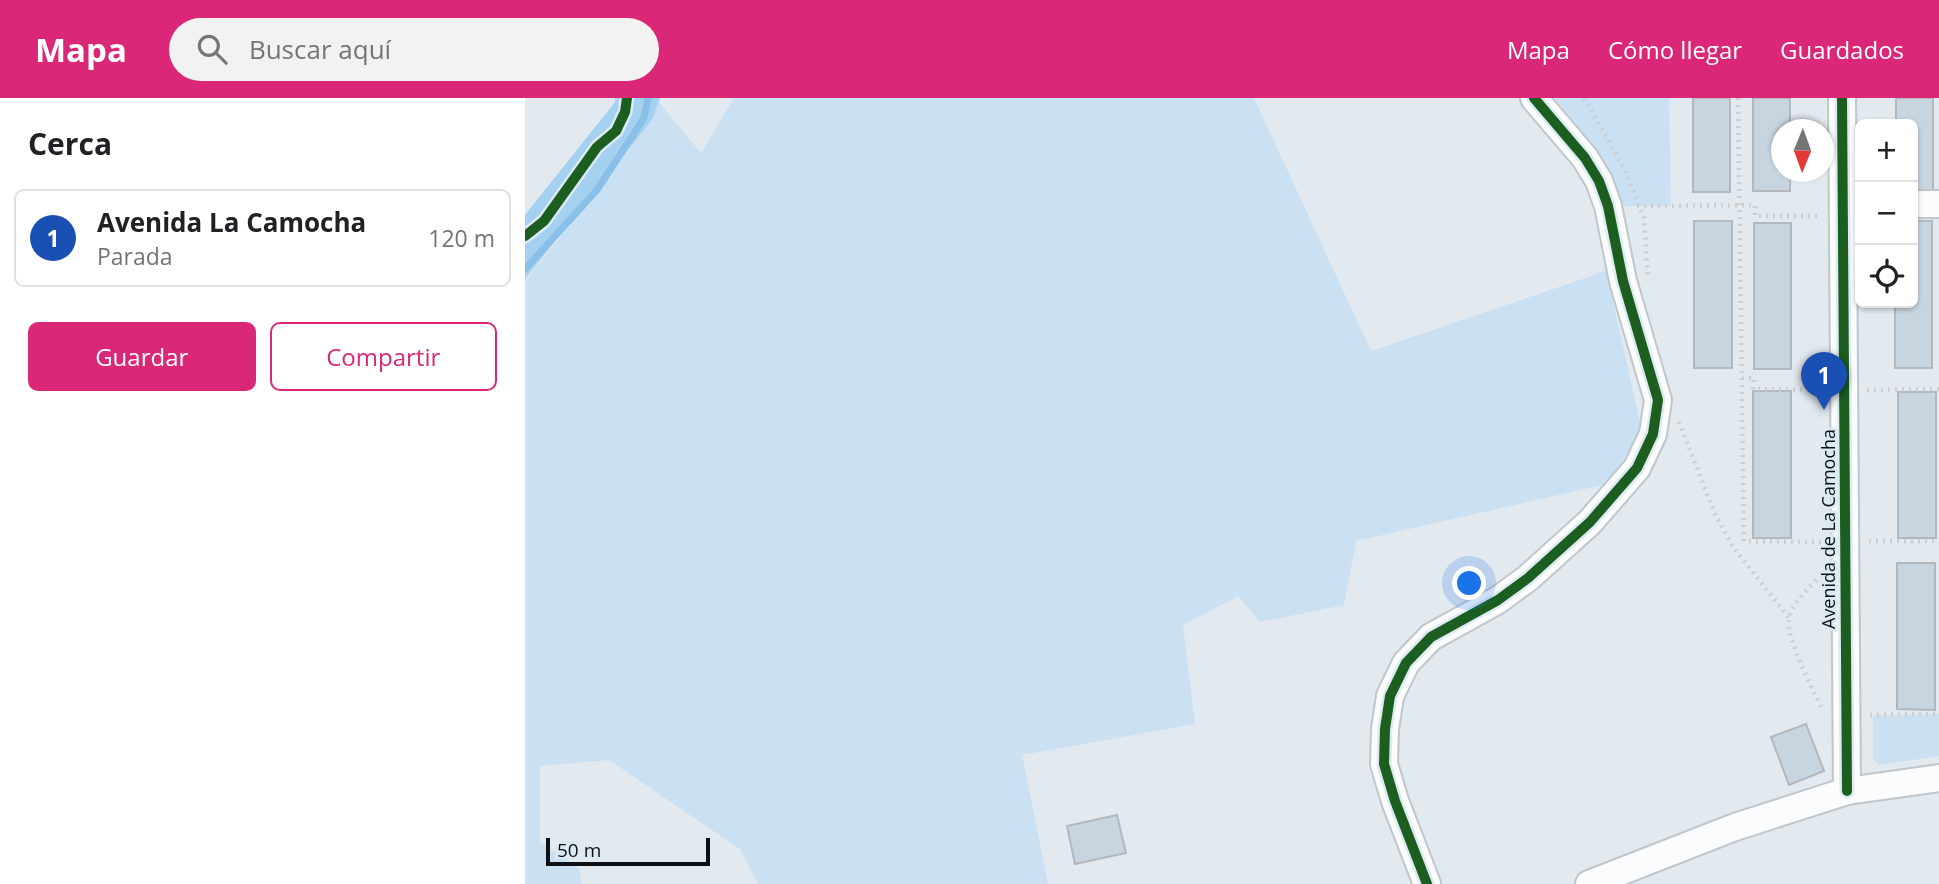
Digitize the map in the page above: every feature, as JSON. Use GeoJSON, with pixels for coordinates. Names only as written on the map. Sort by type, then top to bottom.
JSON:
{"type":"FeatureCollection","features":[{"type":"Feature","properties":{"kind":"street"},"geometry":{"type":"LineString","coordinates":[[1427,884],[1395,801],[1384,764],[1390,696],[1406,663],[1431,637],[1498,600],[1528,578],[1590,522],[1637,468],[1653,434],[1658,400],[1623,281],[1608,206],[1599,181],[1585,158],[1534,98]]}},
{"type":"Feature","properties":{"kind":"street","name":"Avenida de La Camocha"},"geometry":{"type":"LineString","coordinates":[[1842,98],[1847,792]]}},
{"type":"Feature","properties":{"kind":"street"},"geometry":{"type":"LineString","coordinates":[[1918,204],[1939,204]]}},
{"type":"Feature","properties":{"kind":"street"},"geometry":{"type":"LineString","coordinates":[[1589,884],[1735,827],[1847,792],[1939,778]]}},
{"type":"Feature","properties":{"kind":"path"},"geometry":{"type":"LineString","coordinates":[[525,236],[544,221],[597,147],[616,131],[625,112],[627,98]]}},
{"type":"Feature","properties":{"kind":"path"},"geometry":{"type":"LineString","coordinates":[[1584,98],[1624,168],[1644,218],[1649,288]]}},
{"type":"Feature","properties":{"kind":"path"},"geometry":{"type":"LineString","coordinates":[[1738,98],[1744,541],[1826,542]]}},
{"type":"Feature","properties":{"kind":"path"},"geometry":{"type":"LineString","coordinates":[[1608,206],[1755,205],[1755,216],[1842,208]]}},
{"type":"Feature","properties":{"kind":"path"},"geometry":{"type":"LineString","coordinates":[[1742,378],[1753,378],[1753,389],[1825,390]]}},
{"type":"Feature","properties":{"kind":"path"},"geometry":{"type":"LineString","coordinates":[[1866,390],[1939,389]]}},
{"type":"Feature","properties":{"kind":"path"},"geometry":{"type":"LineString","coordinates":[[1675,411],[1715,514],[1733,547],[1789,618]]}},
{"type":"Feature","properties":{"kind":"path"},"geometry":{"type":"LineString","coordinates":[[1869,541],[1939,541]]}},
{"type":"Feature","properties":{"kind":"path"},"geometry":{"type":"LineString","coordinates":[[1827,568],[1797,603],[1789,618],[1789,634],[1822,710],[1828,713]]}},
{"type":"Feature","properties":{"kind":"path"},"geometry":{"type":"LineString","coordinates":[[1870,715],[1939,714]]}},
{"type":"Feature","properties":{"kind":"shaded area"},"geometry":{"type":"Polygon","coordinates":[[[615,98],[660,98],[652,120],[525,279],[525,215],[615,102],[615,98]]]}},
{"type":"Feature","properties":{"kind":"shaded area"},"geometry":{"type":"Polygon","coordinates":[[[734,98],[1254,98],[1371,351],[1606,271],[1642,431],[1607,484],[1356,541],[1344,605],[1260,622],[1238,596],[1183,625],[1195,724],[1022,755],[1048,884],[758,884],[740,849],[609,760],[540,766],[540,842],[579,869],[582,884],[525,884],[525,281],[652,120],[657,100],[701,153],[734,98]]]}},
{"type":"Feature","properties":{"kind":"shaded area"},"geometry":{"type":"Polygon","coordinates":[[[1555,98],[1669,98],[1671,206],[1620,206],[1594,148],[1555,98]]]}},
{"type":"Feature","properties":{"kind":"shaded area"},"geometry":{"type":"Polygon","coordinates":[[[1939,714],[1939,756],[1880,765],[1873,759],[1873,716],[1939,714]]]}},
{"type":"Feature","properties":{"kind":"building"},"geometry":{"type":"Polygon","coordinates":[[[1693,98],[1730,98],[1730,192],[1693,192],[1693,98]]]}},
{"type":"Feature","properties":{"kind":"building"},"geometry":{"type":"Polygon","coordinates":[[[1753,98],[1790,98],[1790,119],[1771,119],[1771,182],[1790,182],[1790,191],[1753,191],[1753,98]]]}},
{"type":"Feature","properties":{"kind":"building"},"geometry":{"type":"Polygon","coordinates":[[[1896,98],[1933,98],[1933,191],[1918,191],[1918,119],[1896,119],[1896,98]]]}},
{"type":"Feature","properties":{"kind":"building"},"geometry":{"type":"Polygon","coordinates":[[[1694,221],[1732,221],[1732,368],[1694,368],[1694,221]]]}},
{"type":"Feature","properties":{"kind":"building"},"geometry":{"type":"Polygon","coordinates":[[[1918,221],[1932,221],[1932,368],[1895,368],[1895,308],[1918,308],[1918,221]]]}},
{"type":"Feature","properties":{"kind":"building"},"geometry":{"type":"Polygon","coordinates":[[[1754,223],[1791,223],[1791,369],[1754,369],[1754,223]]]}},
{"type":"Feature","properties":{"kind":"building"},"geometry":{"type":"Polygon","coordinates":[[[1753,391],[1791,391],[1791,538],[1753,538],[1753,391]]]}},
{"type":"Feature","properties":{"kind":"building"},"geometry":{"type":"Polygon","coordinates":[[[1898,392],[1936,392],[1936,538],[1898,538],[1898,392]]]}},
{"type":"Feature","properties":{"kind":"building"},"geometry":{"type":"Polygon","coordinates":[[[1897,563],[1935,563],[1935,710],[1897,709],[1897,563]]]}},
{"type":"Feature","properties":{"kind":"building"},"geometry":{"type":"Polygon","coordinates":[[[1806,724],[1824,771],[1789,785],[1771,737],[1806,724]]]}},
{"type":"Feature","properties":{"kind":"building"},"geometry":{"type":"Polygon","coordinates":[[[1117,815],[1126,853],[1075,864],[1067,826],[1117,815]]]}},
{"type":"Feature","properties":{"kind":"waterway"},"geometry":{"type":"LineString","coordinates":[[525,269],[597,190],[644,118],[648,98]]}},
{"type":"Feature","properties":{"kind":"cycle path"},"geometry":{"type":"LineString","coordinates":[[525,236],[544,221],[597,147],[616,131],[625,112],[627,98]]}},
{"type":"Feature","properties":{"kind":"cycle path"},"geometry":{"type":"LineString","coordinates":[[1427,884],[1395,801],[1384,764],[1390,696],[1406,663],[1431,637],[1498,600],[1528,578],[1590,522],[1637,468],[1653,434],[1658,400],[1623,281],[1608,206],[1599,181],[1585,158],[1534,98]]}},
{"type":"Feature","properties":{"kind":"cycle path"},"geometry":{"type":"LineString","coordinates":[[1842,98],[1847,791]]}},
{"type":"Feature","properties":{"kind":"place","name":"Avenida La Camocha"},"geometry":{"type":"Point","coordinates":[1824,410]}}]}
